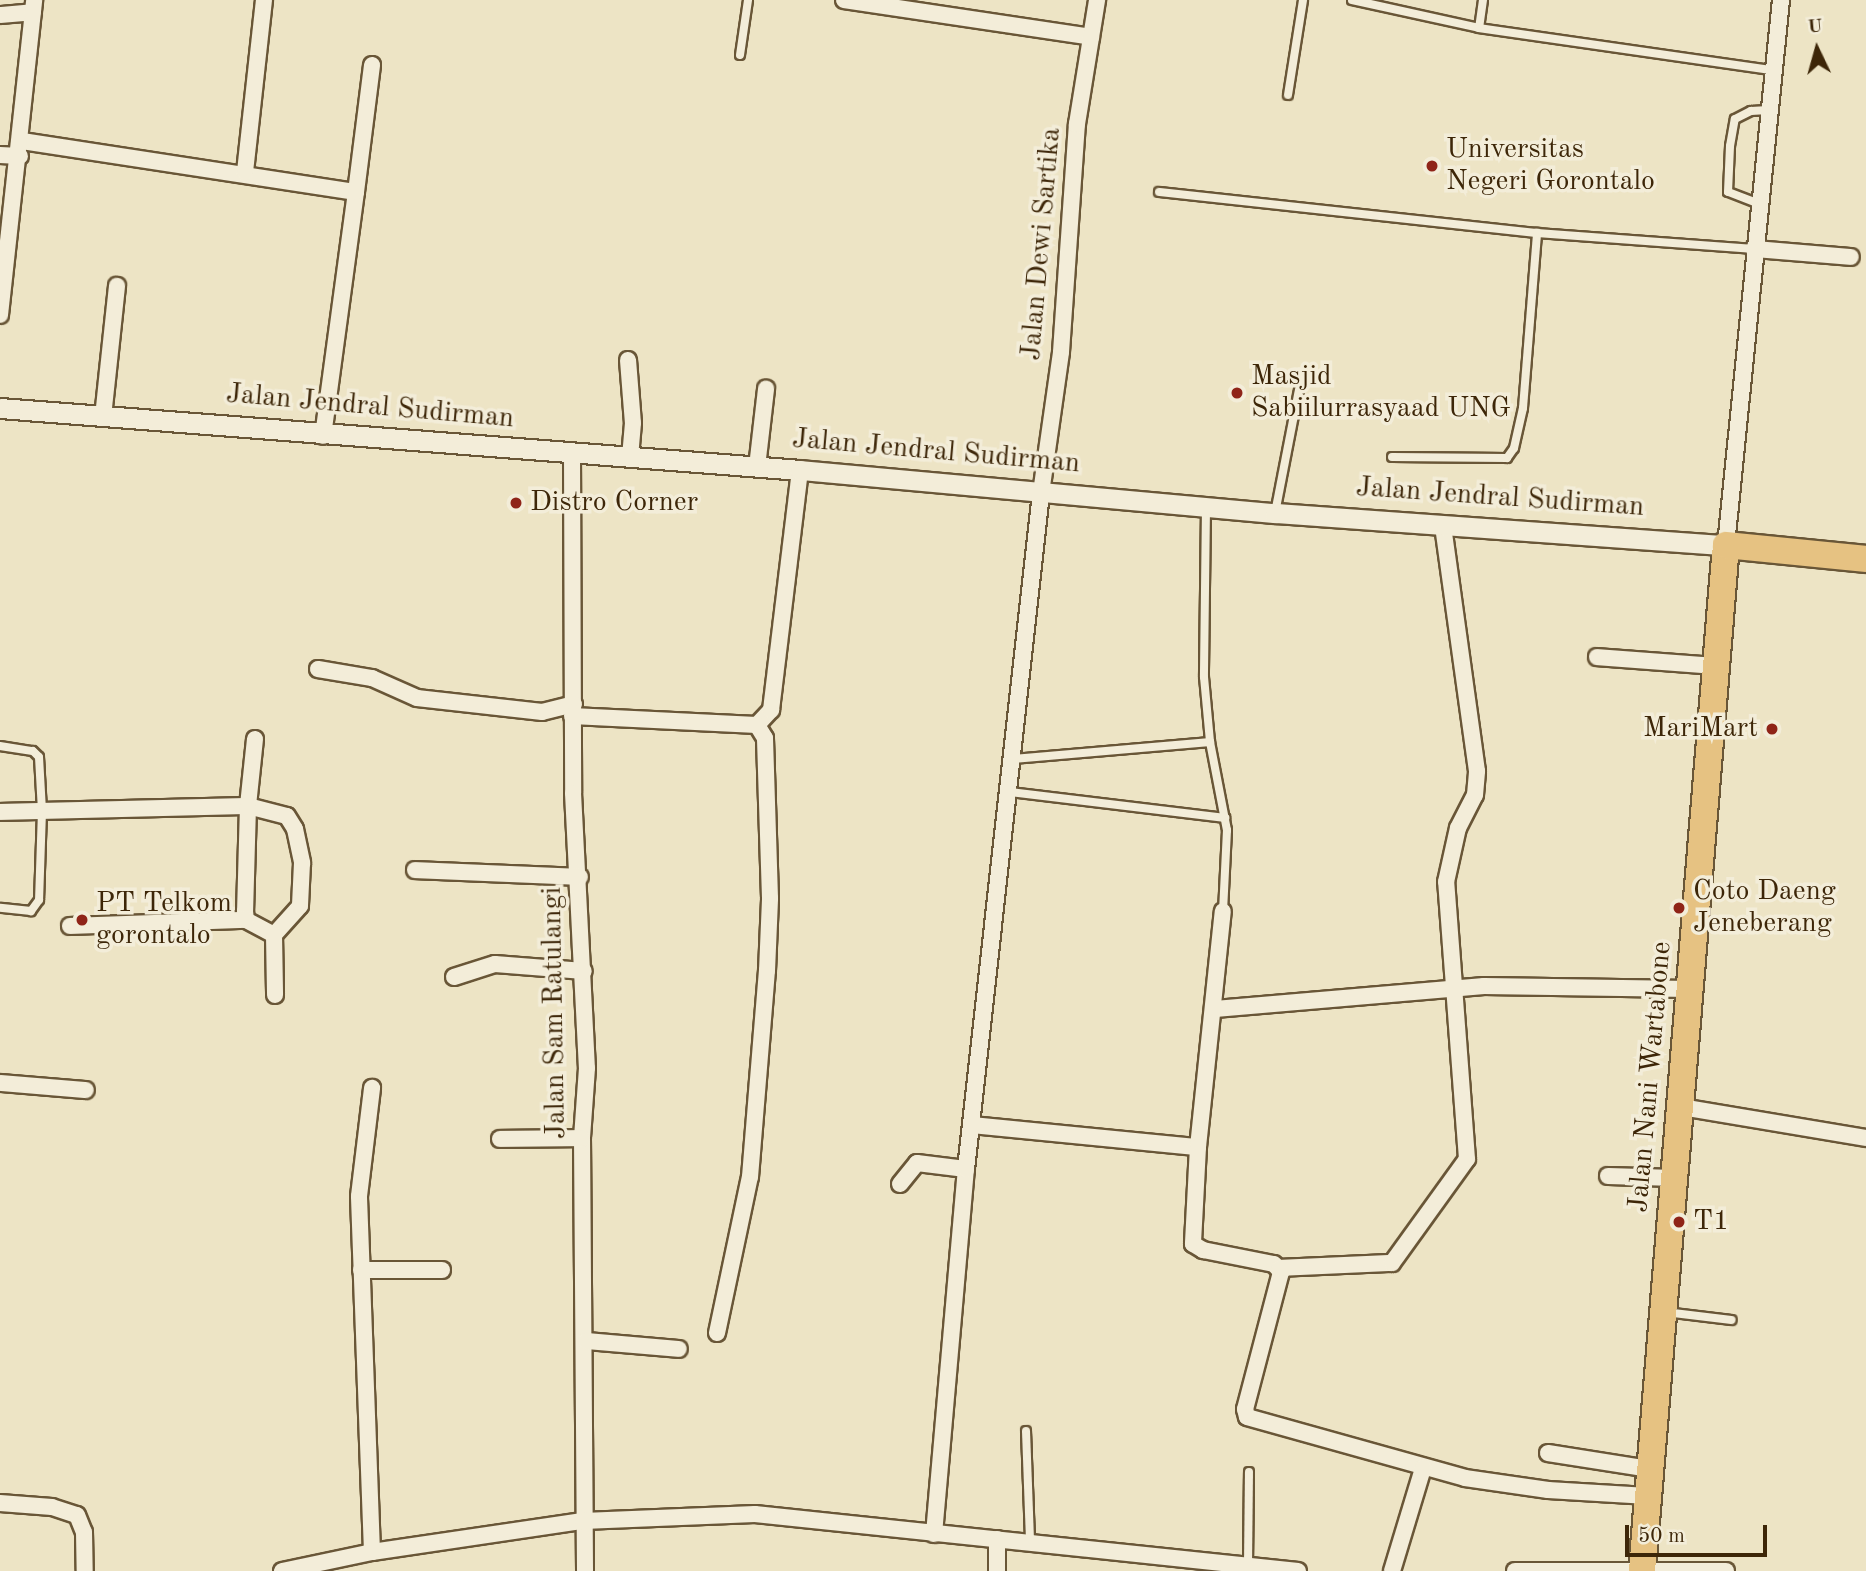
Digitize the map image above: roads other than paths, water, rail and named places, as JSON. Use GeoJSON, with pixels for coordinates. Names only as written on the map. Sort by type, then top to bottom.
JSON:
{"type":"FeatureCollection","features":[{"type":"Feature","properties":{"kind":"main road","name":"Jalan Jendral Sudirman"},"geometry":{"type":"LineString","coordinates":[[1726,545],[1866,559]]}},
{"type":"Feature","properties":{"kind":"main road","name":"Jalan Nani Wartabone"},"geometry":{"type":"LineString","coordinates":[[1642,1570],[1726,545]]}},
{"type":"Feature","properties":{"kind":"street"},"geometry":{"type":"LineString","coordinates":[[245,172],[264,0]]}},
{"type":"Feature","properties":{"kind":"street"},"geometry":{"type":"LineString","coordinates":[[844,0],[1091,37]]}},
{"type":"Feature","properties":{"kind":"street","name":"Jalan Dewi Sartika"},"geometry":{"type":"LineString","coordinates":[[934,1534],[966,1169],[1010,792],[1041,493],[1061,352],[1077,124],[1097,0]]}},
{"type":"Feature","properties":{"kind":"street"},"geometry":{"type":"LineString","coordinates":[[1726,545],[1757,204],[1780,0]]}},
{"type":"Feature","properties":{"kind":"street"},"geometry":{"type":"LineString","coordinates":[[0,15],[34,6],[21,149],[0,315]]}},
{"type":"Feature","properties":{"kind":"street"},"geometry":{"type":"LineString","coordinates":[[323,436],[372,65]]}},
{"type":"Feature","properties":{"kind":"street"},"geometry":{"type":"LineString","coordinates":[[0,155],[21,149],[245,172],[356,192]]}},
{"type":"Feature","properties":{"kind":"street"},"geometry":{"type":"LineString","coordinates":[[1754,249],[1852,257]]}},
{"type":"Feature","properties":{"kind":"street"},"geometry":{"type":"LineString","coordinates":[[103,417],[117,286]]}},
{"type":"Feature","properties":{"kind":"street"},"geometry":{"type":"LineString","coordinates":[[628,360],[633,423],[630,459]]}},
{"type":"Feature","properties":{"kind":"street"},"geometry":{"type":"LineString","coordinates":[[757,467],[766,389]]}},
{"type":"Feature","properties":{"kind":"street","name":"Jalan Jendral Sudirman"},"geometry":{"type":"LineString","coordinates":[[0,408],[323,436],[800,470],[1275,513],[1726,545]]}},
{"type":"Feature","properties":{"kind":"street","name":"Jalan Sam Ratulangi"},"geometry":{"type":"LineString","coordinates":[[572,455],[573,710],[587,1068],[582,1138],[586,1341],[583,1521],[585,1571]]}},
{"type":"Feature","properties":{"kind":"street"},"geometry":{"type":"LineString","coordinates":[[757,725],[771,710],[800,470]]}},
{"type":"Feature","properties":{"kind":"street"},"geometry":{"type":"LineString","coordinates":[[1223,911],[1216,1009],[1198,1147],[1193,1244],[1203,1250],[1280,1268],[1392,1263],[1455,1180],[1469,1147],[1453,990],[1446,881],[1458,828],[1475,795],[1476,771],[1443,526]]}},
{"type":"Feature","properties":{"kind":"street"},"geometry":{"type":"LineString","coordinates":[[1597,657],[1718,666]]}},
{"type":"Feature","properties":{"kind":"street"},"geometry":{"type":"LineString","coordinates":[[318,669],[372,678],[417,698],[542,712],[573,710],[757,725]]}},
{"type":"Feature","properties":{"kind":"street"},"geometry":{"type":"LineString","coordinates":[[717,1333],[750,1177],[767,971],[770,898],[765,738],[757,725]]}},
{"type":"Feature","properties":{"kind":"street"},"geometry":{"type":"LineString","coordinates":[[246,920],[248,806],[255,739]]}},
{"type":"Feature","properties":{"kind":"street"},"geometry":{"type":"LineString","coordinates":[[0,811],[248,806],[287,816],[301,853],[300,906],[274,935],[275,995]]}},
{"type":"Feature","properties":{"kind":"street"},"geometry":{"type":"LineString","coordinates":[[415,870],[580,877]]}},
{"type":"Feature","properties":{"kind":"street"},"geometry":{"type":"LineString","coordinates":[[70,926],[246,920],[274,935]]}},
{"type":"Feature","properties":{"kind":"street"},"geometry":{"type":"LineString","coordinates":[[454,977],[495,964],[584,971]]}},
{"type":"Feature","properties":{"kind":"street"},"geometry":{"type":"LineString","coordinates":[[1216,1009],[1548,984],[1690,989]]}},
{"type":"Feature","properties":{"kind":"street"},"geometry":{"type":"LineString","coordinates":[[0,1083],[86,1090]]}},
{"type":"Feature","properties":{"kind":"street"},"geometry":{"type":"LineString","coordinates":[[372,1088],[360,1172],[372,1552]]}},
{"type":"Feature","properties":{"kind":"street"},"geometry":{"type":"LineString","coordinates":[[1681,1107],[1866,1138]]}},
{"type":"Feature","properties":{"kind":"street"},"geometry":{"type":"LineString","coordinates":[[972,1125],[1198,1147]]}},
{"type":"Feature","properties":{"kind":"street"},"geometry":{"type":"LineString","coordinates":[[500,1139],[582,1138]]}},
{"type":"Feature","properties":{"kind":"street"},"geometry":{"type":"LineString","coordinates":[[900,1184],[917,1163],[966,1169]]}},
{"type":"Feature","properties":{"kind":"street"},"geometry":{"type":"LineString","coordinates":[[1608,1176],[1675,1178]]}},
{"type":"Feature","properties":{"kind":"street"},"geometry":{"type":"LineString","coordinates":[[1280,1268],[1246,1415],[1423,1468],[1548,1490],[1647,1496]]}},
{"type":"Feature","properties":{"kind":"street"},"geometry":{"type":"LineString","coordinates":[[361,1270],[442,1270]]}},
{"type":"Feature","properties":{"kind":"street"},"geometry":{"type":"LineString","coordinates":[[586,1341],[680,1349]]}},
{"type":"Feature","properties":{"kind":"street"},"geometry":{"type":"LineString","coordinates":[[1548,1453],[1649,1469]]}},
{"type":"Feature","properties":{"kind":"street"},"geometry":{"type":"LineString","coordinates":[[1392,1571],[1423,1468]]}},
{"type":"Feature","properties":{"kind":"street"},"geometry":{"type":"LineString","coordinates":[[0,1503],[52,1507],[77,1515],[84,1532],[85,1571]]}},
{"type":"Feature","properties":{"kind":"street"},"geometry":{"type":"LineString","coordinates":[[282,1571],[372,1552],[583,1521],[755,1514],[1298,1571]]}},
{"type":"Feature","properties":{"kind":"street"},"geometry":{"type":"LineString","coordinates":[[996,1571],[997,1539]]}},
{"type":"Feature","properties":{"kind":"street"},"geometry":{"type":"LineString","coordinates":[[1515,1571],[1726,1571]]}},
{"type":"Feature","properties":{"kind":"lane"},"geometry":{"type":"LineString","coordinates":[[740,55],[748,0]]}},
{"type":"Feature","properties":{"kind":"lane"},"geometry":{"type":"LineString","coordinates":[[1288,95],[1303,0]]}},
{"type":"Feature","properties":{"kind":"lane"},"geometry":{"type":"LineString","coordinates":[[1352,0],[1479,28],[1772,70]]}},
{"type":"Feature","properties":{"kind":"lane"},"geometry":{"type":"LineString","coordinates":[[1479,28],[1483,0]]}},
{"type":"Feature","properties":{"kind":"lane"},"geometry":{"type":"LineString","coordinates":[[1757,204],[1728,192],[1730,146],[1735,119],[1751,110],[1768,110]]}},
{"type":"Feature","properties":{"kind":"lane"},"geometry":{"type":"LineString","coordinates":[[1159,192],[1537,233],[1754,249]]}},
{"type":"Feature","properties":{"kind":"lane"},"geometry":{"type":"LineString","coordinates":[[1392,457],[1507,458],[1514,447],[1523,408],[1537,233]]}},
{"type":"Feature","properties":{"kind":"lane"},"geometry":{"type":"LineString","coordinates":[[1275,513],[1299,389]]}},
{"type":"Feature","properties":{"kind":"lane"},"geometry":{"type":"LineString","coordinates":[[1206,507],[1205,677],[1210,741],[1225,818],[1223,911]]}},
{"type":"Feature","properties":{"kind":"lane"},"geometry":{"type":"LineString","coordinates":[[1013,759],[1210,741]]}},
{"type":"Feature","properties":{"kind":"lane"},"geometry":{"type":"LineString","coordinates":[[0,746],[33,751],[39,757],[42,811],[36,908],[0,908]]}},
{"type":"Feature","properties":{"kind":"lane"},"geometry":{"type":"LineString","coordinates":[[1010,792],[1225,818]]}},
{"type":"Feature","properties":{"kind":"lane"},"geometry":{"type":"LineString","coordinates":[[1662,1311],[1732,1320]]}},
{"type":"Feature","properties":{"kind":"lane"},"geometry":{"type":"LineString","coordinates":[[1026,1431],[1030,1542]]}},
{"type":"Feature","properties":{"kind":"lane"},"geometry":{"type":"LineString","coordinates":[[1248,1565],[1249,1472]]}},
{"type":"Feature","properties":{"kind":"place","name":"Universitas Negeri Gorontalo"},"geometry":{"type":"Point","coordinates":[1432,166]}},
{"type":"Feature","properties":{"kind":"place","name":"Masjid Sabiilurrasyaad UNG"},"geometry":{"type":"Point","coordinates":[1237,393]}},
{"type":"Feature","properties":{"kind":"place","name":"Distro Corner"},"geometry":{"type":"Point","coordinates":[516,503]}},
{"type":"Feature","properties":{"kind":"place","name":"MariMart"},"geometry":{"type":"Point","coordinates":[1772,729]}},
{"type":"Feature","properties":{"kind":"place","name":"Coto Daeng Jeneberang"},"geometry":{"type":"Point","coordinates":[1679,908]}},
{"type":"Feature","properties":{"kind":"place","name":"PT Telkom gorontalo"},"geometry":{"type":"Point","coordinates":[82,920]}},
{"type":"Feature","properties":{"kind":"place","name":"T1"},"geometry":{"type":"Point","coordinates":[1679,1222]}}]}
